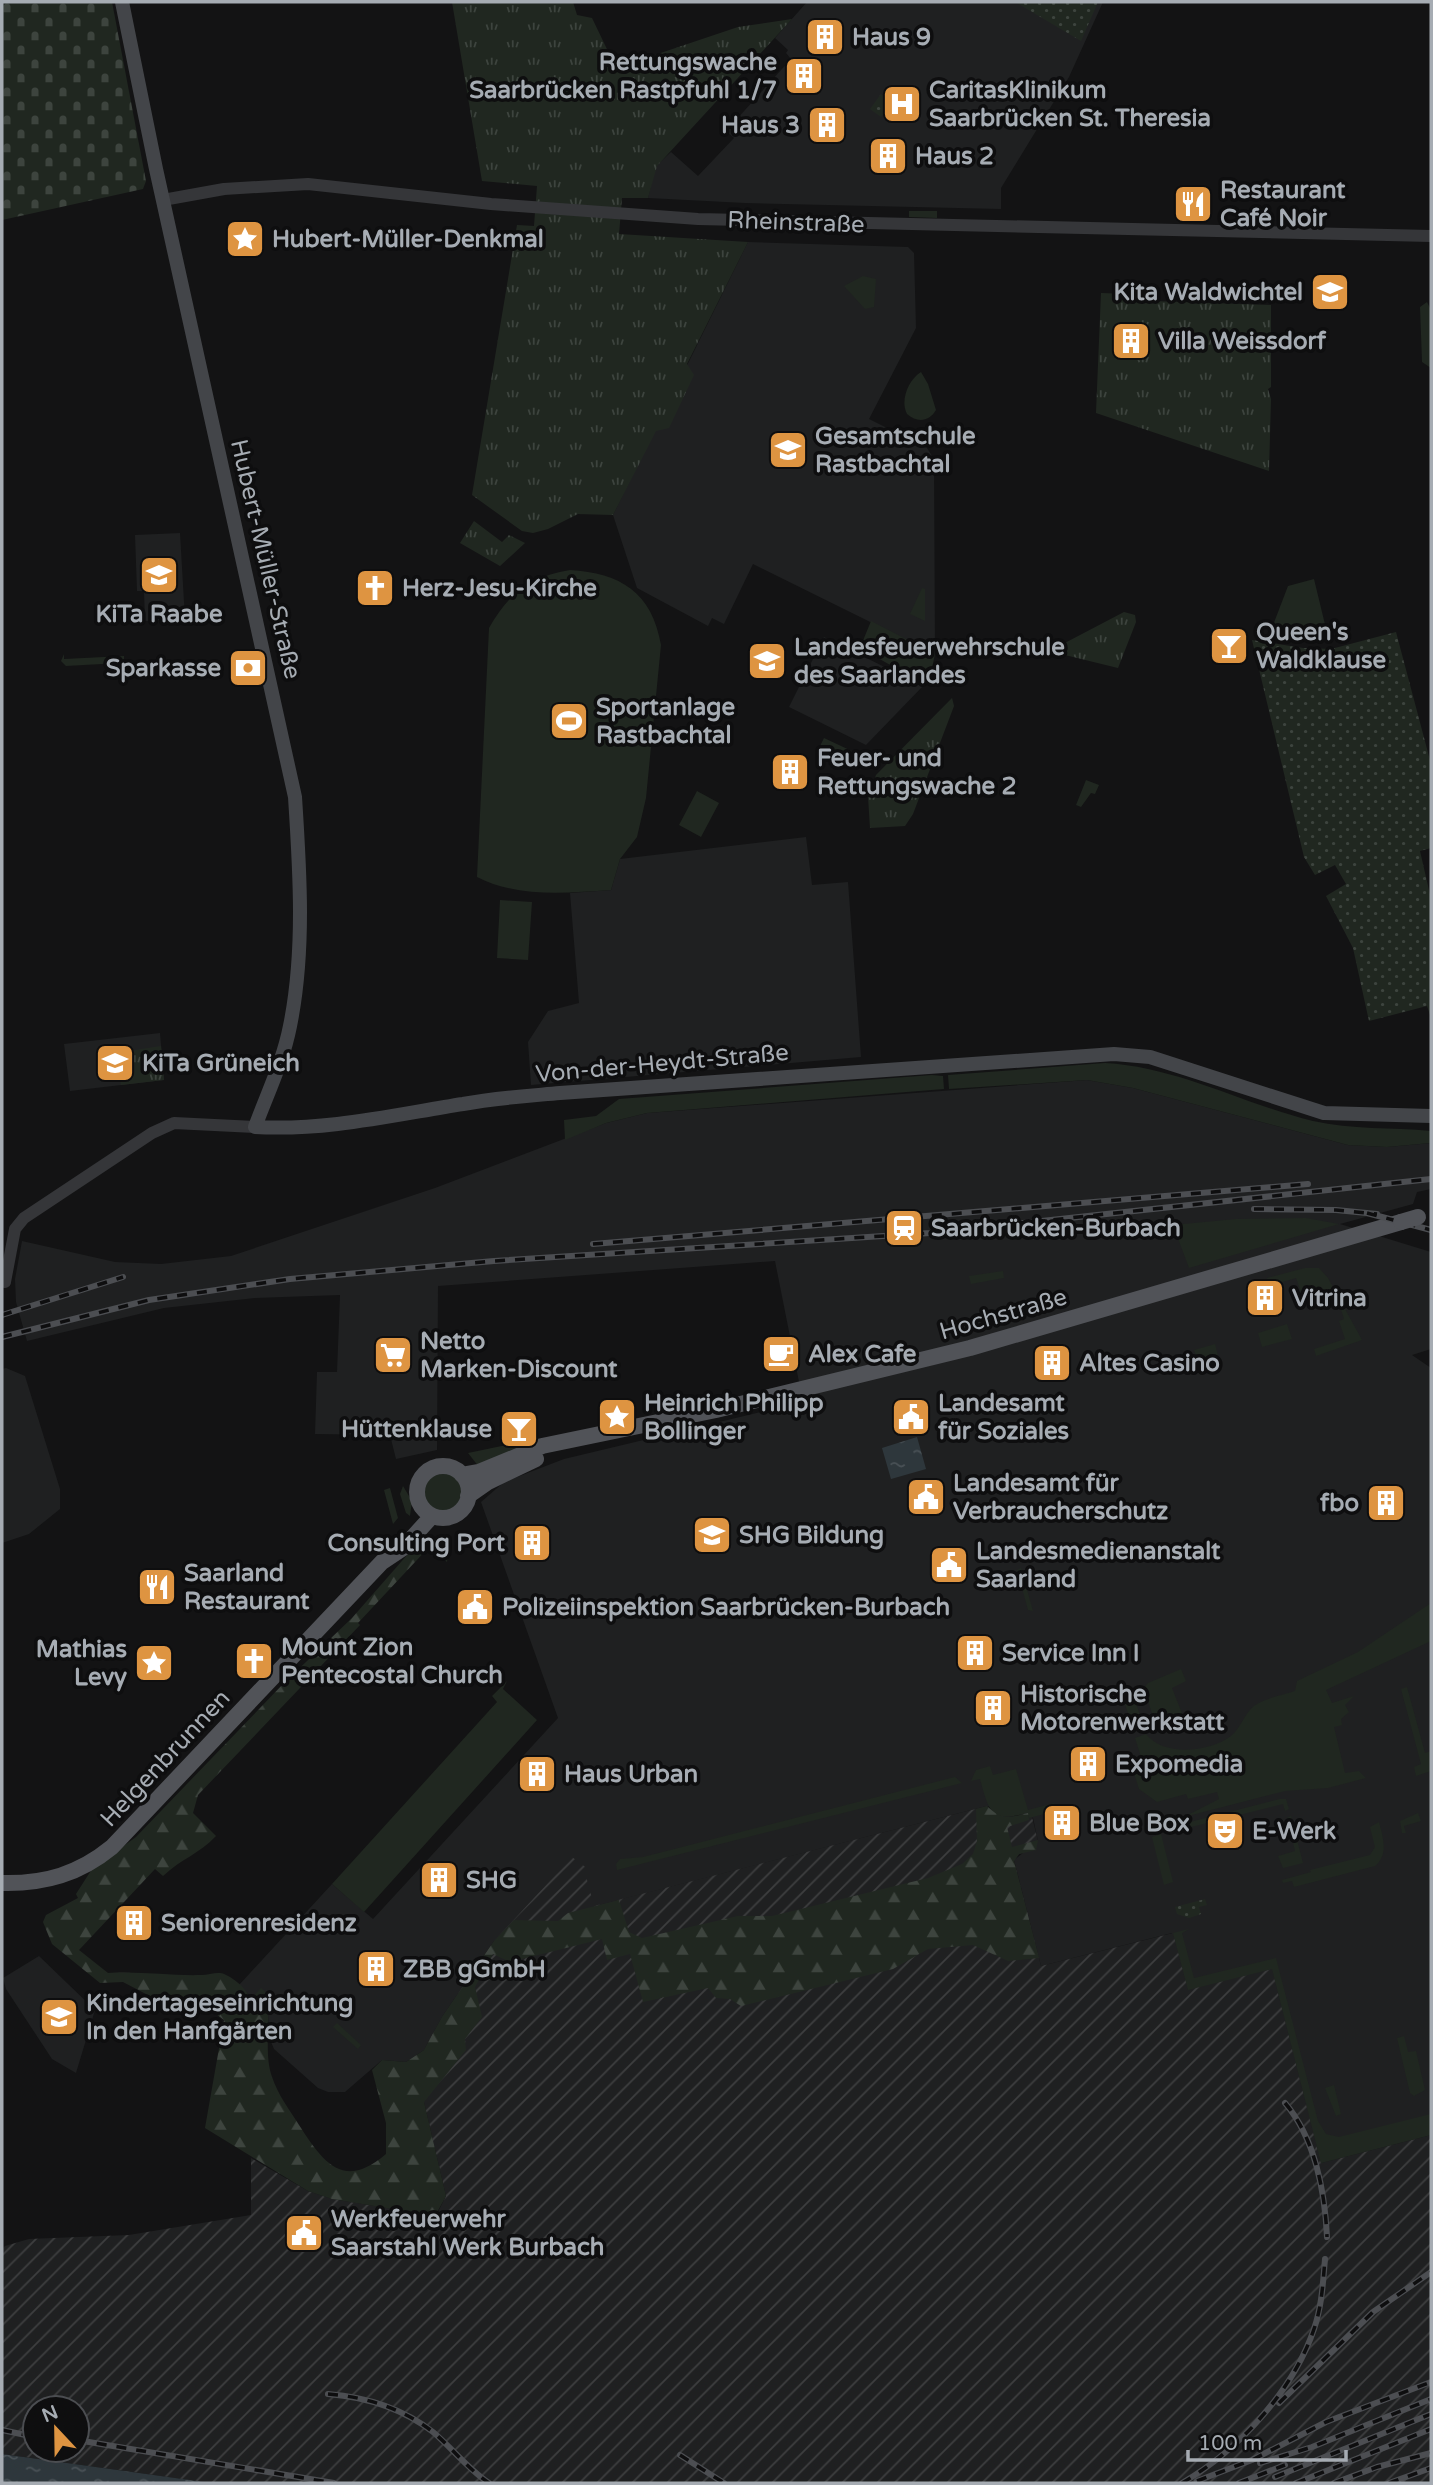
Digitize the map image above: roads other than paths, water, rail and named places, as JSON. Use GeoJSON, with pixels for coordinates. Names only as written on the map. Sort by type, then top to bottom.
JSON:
{"type":"FeatureCollection","features":[{"type":"Feature","properties":{"kind":"main road","name":"Hubert-Müller-Straße"},"geometry":{"type":"LineString","coordinates":[[122,2],[295,797],[299,886],[298,946],[290,1025],[279,1066],[255,1127]]}},
{"type":"Feature","properties":{"kind":"main road","name":"Von-der-Heydt-Straße"},"geometry":{"type":"LineString","coordinates":[[255,1127],[294,1128],[353,1123],[491,1100],[586,1091],[1114,1054],[1150,1057],[1324,1113],[1431,1116]]}},
{"type":"Feature","properties":{"kind":"main road","name":"Hochstraße"},"geometry":{"type":"LineString","coordinates":[[462,1475],[479,1472],[542,1446],[958,1351],[1425,1215]]}},
{"type":"Feature","properties":{"kind":"main road","name":"Hochstraße"},"geometry":{"type":"LineString","coordinates":[[468,1496],[488,1482],[582,1439]]}},
{"type":"Feature","properties":{"kind":"main road"},"geometry":{"type":"LineString","coordinates":[[447,1467],[462,1475],[468,1487],[468,1496],[464,1506],[454,1515],[432,1516],[419,1502],[419,1480],[431,1469],[447,1467]]}},
{"type":"Feature","properties":{"kind":"main road","name":"Helgenbrunnen"},"geometry":{"type":"LineString","coordinates":[[2,1882],[29,1883],[64,1876],[91,1863],[112,1847],[391,1553],[396,1542],[413,1522],[419,1502]]}},
{"type":"Feature","properties":{"kind":"main road","name":"Helgenbrunnen"},"geometry":{"type":"LineString","coordinates":[[391,1553],[403,1548],[432,1516]]}},
{"type":"Feature","properties":{"kind":"street","name":"Rheinstraße"},"geometry":{"type":"LineString","coordinates":[[163,200],[224,189],[308,184],[620,215],[745,221],[1431,236]]}},
{"type":"Feature","properties":{"kind":"street","name":"Von-der-Heydt-Straße"},"geometry":{"type":"LineString","coordinates":[[3,1281],[14,1235],[24,1217],[163,1126],[200,1123],[255,1127]]}},
{"type":"Feature","properties":{"kind":"water"},"geometry":{"type":"Polygon","coordinates":[[[917,1437],[926,1469],[891,1479],[882,1448],[917,1437]]]}},
{"type":"Feature","properties":{"kind":"water"},"geometry":{"type":"Polygon","coordinates":[[[2,2454],[21,2457],[21,2464],[74,2464],[211,2483],[2,2483],[2,2454]]]}},
{"type":"Feature","properties":{"kind":"railway"},"geometry":{"type":"LineString","coordinates":[[2,1337],[149,1300],[290,1279],[494,1261],[930,1233],[1431,1179]]}},
{"type":"Feature","properties":{"kind":"railway"},"geometry":{"type":"LineString","coordinates":[[593,1244],[1308,1184]]}},
{"type":"Feature","properties":{"kind":"railway"},"geometry":{"type":"LineString","coordinates":[[1254,1209],[1336,1210],[1377,1214]]}},
{"type":"Feature","properties":{"kind":"railway"},"geometry":{"type":"LineString","coordinates":[[1367,1213],[1431,1230]]}},
{"type":"Feature","properties":{"kind":"railway"},"geometry":{"type":"LineString","coordinates":[[2,1315],[123,1277]]}},
{"type":"Feature","properties":{"kind":"railway"},"geometry":{"type":"LineString","coordinates":[[1285,2103],[1304,2132],[1311,2149],[1321,2184],[1327,2237]]}},
{"type":"Feature","properties":{"kind":"railway"},"geometry":{"type":"LineString","coordinates":[[1182,2483],[1224,2454],[1243,2436],[1262,2417],[1293,2375],[1317,2320],[1325,2259]]}},
{"type":"Feature","properties":{"kind":"railway"},"geometry":{"type":"LineString","coordinates":[[1279,2403],[1373,2312],[1431,2272]]}},
{"type":"Feature","properties":{"kind":"railway"},"geometry":{"type":"LineString","coordinates":[[1197,2481],[1252,2460],[1326,2422],[1431,2382]]}},
{"type":"Feature","properties":{"kind":"railway"},"geometry":{"type":"LineString","coordinates":[[328,2394],[370,2401],[409,2416],[433,2432],[489,2483]]}},
{"type":"Feature","properties":{"kind":"railway"},"geometry":{"type":"LineString","coordinates":[[1260,2463],[1312,2447],[1431,2399]]}},
{"type":"Feature","properties":{"kind":"railway"},"geometry":{"type":"LineString","coordinates":[[1275,2477],[1431,2414]]}},
{"type":"Feature","properties":{"kind":"railway"},"geometry":{"type":"LineString","coordinates":[[1296,2483],[1431,2429]]}},
{"type":"Feature","properties":{"kind":"railway"},"geometry":{"type":"LineString","coordinates":[[2,2430],[21,2434]]}},
{"type":"Feature","properties":{"kind":"railway"},"geometry":{"type":"LineString","coordinates":[[91,2442],[334,2483]]}},
{"type":"Feature","properties":{"kind":"railway"},"geometry":{"type":"LineString","coordinates":[[1334,2483],[1377,2467],[1431,2453]]}},
{"type":"Feature","properties":{"kind":"railway"},"geometry":{"type":"LineString","coordinates":[[680,2455],[724,2483]]}},
{"type":"Feature","properties":{"kind":"railway"},"geometry":{"type":"LineString","coordinates":[[1239,2483],[1285,2465]]}},
{"type":"Feature","properties":{"kind":"railway"},"geometry":{"type":"LineString","coordinates":[[1389,2483],[1431,2468]]}},
{"type":"Feature","properties":{"kind":"place","name":"Haus 9"},"geometry":{"type":"Point","coordinates":[825,37]}},
{"type":"Feature","properties":{"kind":"place","name":"Rettungswache Saarbrücken Rastpfuhl 1/7"},"geometry":{"type":"Point","coordinates":[804,76]}},
{"type":"Feature","properties":{"kind":"place","name":"CaritasKlinikum Saarbrücken St. Theresia"},"geometry":{"type":"Point","coordinates":[902,104]}},
{"type":"Feature","properties":{"kind":"place","name":"Haus 3"},"geometry":{"type":"Point","coordinates":[827,125]}},
{"type":"Feature","properties":{"kind":"place","name":"Haus 2"},"geometry":{"type":"Point","coordinates":[888,156]}},
{"type":"Feature","properties":{"kind":"place","name":"Restaurant Café Noir"},"geometry":{"type":"Point","coordinates":[1193,204]}},
{"type":"Feature","properties":{"kind":"place","name":"Hubert-Müller-Denkmal"},"geometry":{"type":"Point","coordinates":[245,239]}},
{"type":"Feature","properties":{"kind":"place","name":"Kita Waldwichtel"},"geometry":{"type":"Point","coordinates":[1330,292]}},
{"type":"Feature","properties":{"kind":"place","name":"Villa Weissdorf"},"geometry":{"type":"Point","coordinates":[1131,341]}},
{"type":"Feature","properties":{"kind":"place","name":"Gesamtschule Rastbachtal"},"geometry":{"type":"Point","coordinates":[788,450]}},
{"type":"Feature","properties":{"kind":"place","name":"KiTa Raabe"},"geometry":{"type":"Point","coordinates":[159,575]}},
{"type":"Feature","properties":{"kind":"place","name":"Herz-Jesu-Kirche"},"geometry":{"type":"Point","coordinates":[375,588]}},
{"type":"Feature","properties":{"kind":"place","name":"Queen's Waldklause"},"geometry":{"type":"Point","coordinates":[1229,646]}},
{"type":"Feature","properties":{"kind":"place","name":"Landesfeuerwehrschule des Saarlandes"},"geometry":{"type":"Point","coordinates":[767,661]}},
{"type":"Feature","properties":{"kind":"place","name":"Sparkasse"},"geometry":{"type":"Point","coordinates":[248,668]}},
{"type":"Feature","properties":{"kind":"place","name":"Sportanlage Rastbachtal"},"geometry":{"type":"Point","coordinates":[569,721]}},
{"type":"Feature","properties":{"kind":"place","name":"Feuer- und Rettungswache 2"},"geometry":{"type":"Point","coordinates":[790,772]}},
{"type":"Feature","properties":{"kind":"place","name":"KiTa Grüneich"},"geometry":{"type":"Point","coordinates":[115,1063]}},
{"type":"Feature","properties":{"kind":"place","name":"Saarbrücken-Burbach"},"geometry":{"type":"Point","coordinates":[904,1228]}},
{"type":"Feature","properties":{"kind":"place","name":"Vitrina"},"geometry":{"type":"Point","coordinates":[1265,1298]}},
{"type":"Feature","properties":{"kind":"place","name":"Alex Cafe"},"geometry":{"type":"Point","coordinates":[781,1354]}},
{"type":"Feature","properties":{"kind":"place","name":"Netto Marken-Discount"},"geometry":{"type":"Point","coordinates":[393,1355]}},
{"type":"Feature","properties":{"kind":"place","name":"Altes Casino"},"geometry":{"type":"Point","coordinates":[1052,1363]}},
{"type":"Feature","properties":{"kind":"place","name":"Heinrich Philipp Bollinger"},"geometry":{"type":"Point","coordinates":[617,1417]}},
{"type":"Feature","properties":{"kind":"place","name":"Landesamt für Soziales"},"geometry":{"type":"Point","coordinates":[911,1417]}},
{"type":"Feature","properties":{"kind":"place","name":"Hüttenklause"},"geometry":{"type":"Point","coordinates":[519,1429]}},
{"type":"Feature","properties":{"kind":"place","name":"Landesamt für Verbraucherschutz"},"geometry":{"type":"Point","coordinates":[926,1497]}},
{"type":"Feature","properties":{"kind":"place","name":"fbo"},"geometry":{"type":"Point","coordinates":[1386,1503]}},
{"type":"Feature","properties":{"kind":"place","name":"SHG Bildung"},"geometry":{"type":"Point","coordinates":[712,1535]}},
{"type":"Feature","properties":{"kind":"place","name":"Consulting Port"},"geometry":{"type":"Point","coordinates":[532,1543]}},
{"type":"Feature","properties":{"kind":"place","name":"Landesmedienanstalt Saarland"},"geometry":{"type":"Point","coordinates":[949,1565]}},
{"type":"Feature","properties":{"kind":"place","name":"Saarland Restaurant"},"geometry":{"type":"Point","coordinates":[157,1587]}},
{"type":"Feature","properties":{"kind":"place","name":"Polizeiinspektion Saarbrücken-Burbach"},"geometry":{"type":"Point","coordinates":[475,1607]}},
{"type":"Feature","properties":{"kind":"place","name":"Service Inn I"},"geometry":{"type":"Point","coordinates":[975,1653]}},
{"type":"Feature","properties":{"kind":"place","name":"Mount Zion Pentecostal Church"},"geometry":{"type":"Point","coordinates":[254,1661]}},
{"type":"Feature","properties":{"kind":"place","name":"Mathias Levy"},"geometry":{"type":"Point","coordinates":[154,1663]}},
{"type":"Feature","properties":{"kind":"place","name":"Historische Motorenwerkstatt"},"geometry":{"type":"Point","coordinates":[993,1708]}},
{"type":"Feature","properties":{"kind":"place","name":"Expomedia"},"geometry":{"type":"Point","coordinates":[1088,1764]}},
{"type":"Feature","properties":{"kind":"place","name":"Haus Urban"},"geometry":{"type":"Point","coordinates":[537,1774]}},
{"type":"Feature","properties":{"kind":"place","name":"Blue Box"},"geometry":{"type":"Point","coordinates":[1062,1823]}},
{"type":"Feature","properties":{"kind":"place","name":"E-Werk"},"geometry":{"type":"Point","coordinates":[1225,1831]}},
{"type":"Feature","properties":{"kind":"place","name":"SHG"},"geometry":{"type":"Point","coordinates":[439,1880]}},
{"type":"Feature","properties":{"kind":"place","name":"Seniorenresidenz"},"geometry":{"type":"Point","coordinates":[134,1923]}},
{"type":"Feature","properties":{"kind":"place","name":"ZBB gGmbH"},"geometry":{"type":"Point","coordinates":[376,1969]}},
{"type":"Feature","properties":{"kind":"place","name":"Kindertageseinrichtung In den Hanfgärten"},"geometry":{"type":"Point","coordinates":[59,2017]}},
{"type":"Feature","properties":{"kind":"place","name":"Werkfeuerwehr Saarstahl Werk Burbach"},"geometry":{"type":"Point","coordinates":[304,2233]}}]}
